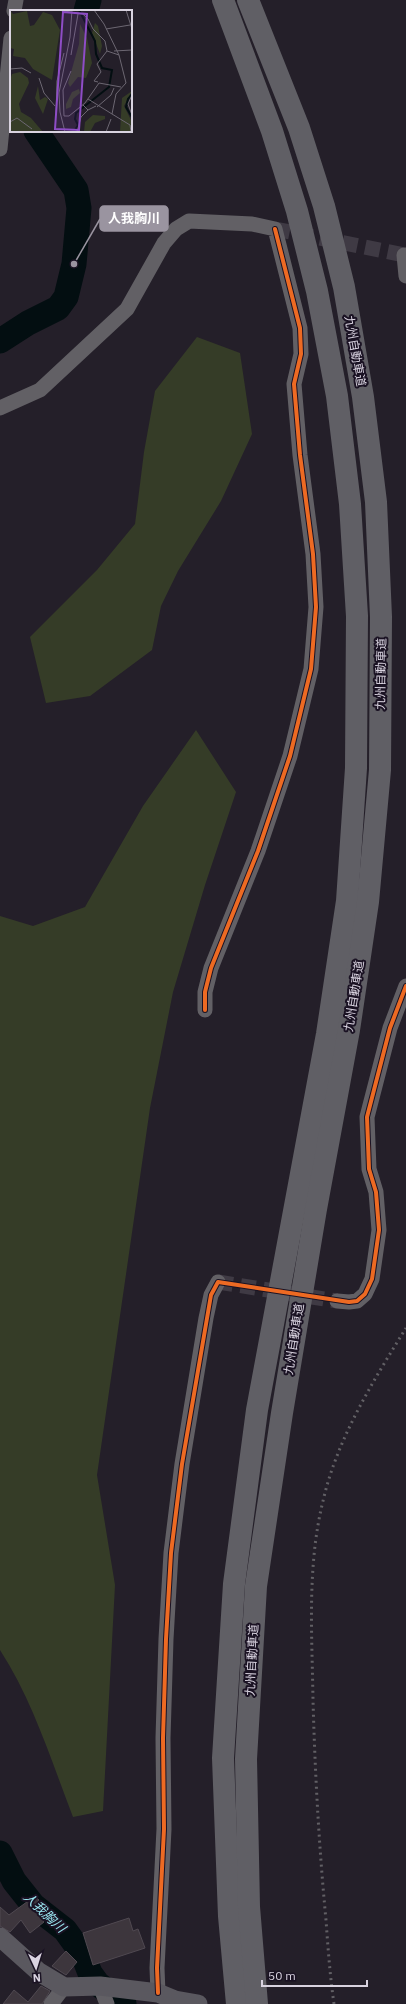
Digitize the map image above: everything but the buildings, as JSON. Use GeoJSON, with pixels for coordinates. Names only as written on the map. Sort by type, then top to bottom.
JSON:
{"type":"FeatureCollection","features":[{"type":"Feature","properties":{"kind":"highway","name":"九州自動車道"},"geometry":{"type":"LineString","coordinates":[[223,0],[272,131],[297,211],[317,291],[339,411],[350,504],[357,616],[356,768],[348,901],[327,1034],[257,1410],[234,1584],[223,1758],[229,1916],[237,2004]]}},
{"type":"Feature","properties":{"kind":"highway","name":"九州自動車道"},"geometry":{"type":"LineString","coordinates":[[248,0],[299,128],[324,206],[344,287],[363,397],[376,502],[381,617],[380,770],[368,902],[349,1030],[316,1210],[282,1413],[256,1586],[246,1759],[250,1907],[257,2004]]}},
{"type":"Feature","properties":{"kind":"main road"},"geometry":{"type":"LineString","coordinates":[[0,1937],[39,1972],[64,1987],[100,1986],[158,1993],[175,2000],[198,2004]]}},
{"type":"Feature","properties":{"kind":"street"},"geometry":{"type":"LineString","coordinates":[[14,10],[16,0]]}},
{"type":"Feature","properties":{"kind":"street"},"geometry":{"type":"LineString","coordinates":[[0,149],[10,48]]}},
{"type":"Feature","properties":{"kind":"street"},"geometry":{"type":"LineString","coordinates":[[0,408],[40,390],[127,309],[164,243],[176,228],[189,221],[252,224],[275,229],[300,328],[301,354],[294,384],[300,455],[313,554],[316,608],[311,669],[290,756],[258,851],[211,968],[205,992],[205,1010]]}},
{"type":"Feature","properties":{"kind":"street"},"geometry":{"type":"LineString","coordinates":[[406,255],[404,255],[406,276]]}},
{"type":"Feature","properties":{"kind":"street"},"geometry":{"type":"LineString","coordinates":[[337,1301],[356,1301],[365,1294],[372,1279],[379,1230],[376,1192],[369,1169],[367,1117],[390,1028],[406,986]]}},
{"type":"Feature","properties":{"kind":"street"},"geometry":{"type":"LineString","coordinates":[[158,1993],[157,1968],[164,1829],[163,1738],[166,1639],[171,1552],[182,1464],[206,1318],[211,1295],[218,1282]]}},
{"type":"Feature","properties":{"kind":"street"},"geometry":{"type":"LineString","coordinates":[[100,1986],[107,2004]]}},
{"type":"Feature","properties":{"kind":"street"},"geometry":{"type":"LineString","coordinates":[[51,2004],[64,1987]]}},
{"type":"Feature","properties":{"kind":"green space"},"geometry":{"type":"Polygon","coordinates":[[[197,337],[240,353],[252,434],[221,501],[178,571],[161,606],[152,650],[90,696],[46,703],[30,637],[97,570],[135,524],[144,452],[155,391],[197,337]]]}},
{"type":"Feature","properties":{"kind":"green space"},"geometry":{"type":"Polygon","coordinates":[[[196,730],[236,792],[205,885],[173,992],[150,1108],[97,1475],[115,1585],[103,1811],[73,1817],[32,1710],[12,1669],[0,1650],[0,916],[33,926],[85,907],[143,806],[196,730]]]}},
{"type":"Feature","properties":{"kind":"waterway","name":"人我胸川"},"geometry":{"type":"LineString","coordinates":[[86,10],[89,0]]}},
{"type":"Feature","properties":{"kind":"waterway","name":"人我胸川"},"geometry":{"type":"LineString","coordinates":[[0,341],[28,323],[58,308],[66,297],[74,264],[79,208],[76,190],[37,132]]}},
{"type":"Feature","properties":{"kind":"waterway","name":"人我胸川"},"geometry":{"type":"LineString","coordinates":[[0,1853],[14,1881],[33,1905],[65,1930],[83,1955],[90,1973],[98,1984],[124,2004]]}},
{"type":"Feature","properties":{"kind":"tunnel"},"geometry":{"type":"LineString","coordinates":[[275,229],[404,255]]}},
{"type":"Feature","properties":{"kind":"tunnel"},"geometry":{"type":"LineString","coordinates":[[218,1282],[337,1301]]}},
{"type":"Feature","properties":{"kind":"railway"},"geometry":{"type":"LineString","coordinates":[[334,2004],[321,1865],[315,1755],[312,1625],[315,1550],[323,1501],[337,1455],[357,1411],[406,1328]]}},
{"type":"Feature","properties":{"kind":"cycle path"},"geometry":{"type":"LineString","coordinates":[[205,1010],[205,992],[211,968],[258,851],[290,756],[311,669],[316,607],[313,554],[300,455],[294,384],[301,354],[300,328],[275,229]]}},
{"type":"Feature","properties":{"kind":"cycle path"},"geometry":{"type":"LineString","coordinates":[[158,1993],[157,1968],[164,1829],[163,1738],[166,1639],[171,1553],[182,1464],[211,1295],[218,1282],[349,1302],[357,1301],[365,1294],[372,1279],[379,1230],[376,1192],[369,1169],[367,1117],[390,1028],[406,986]]}},
{"type":"Feature","properties":{"kind":"place","name":"人我胸川"},"geometry":{"type":"Point","coordinates":[74,264]}}]}
